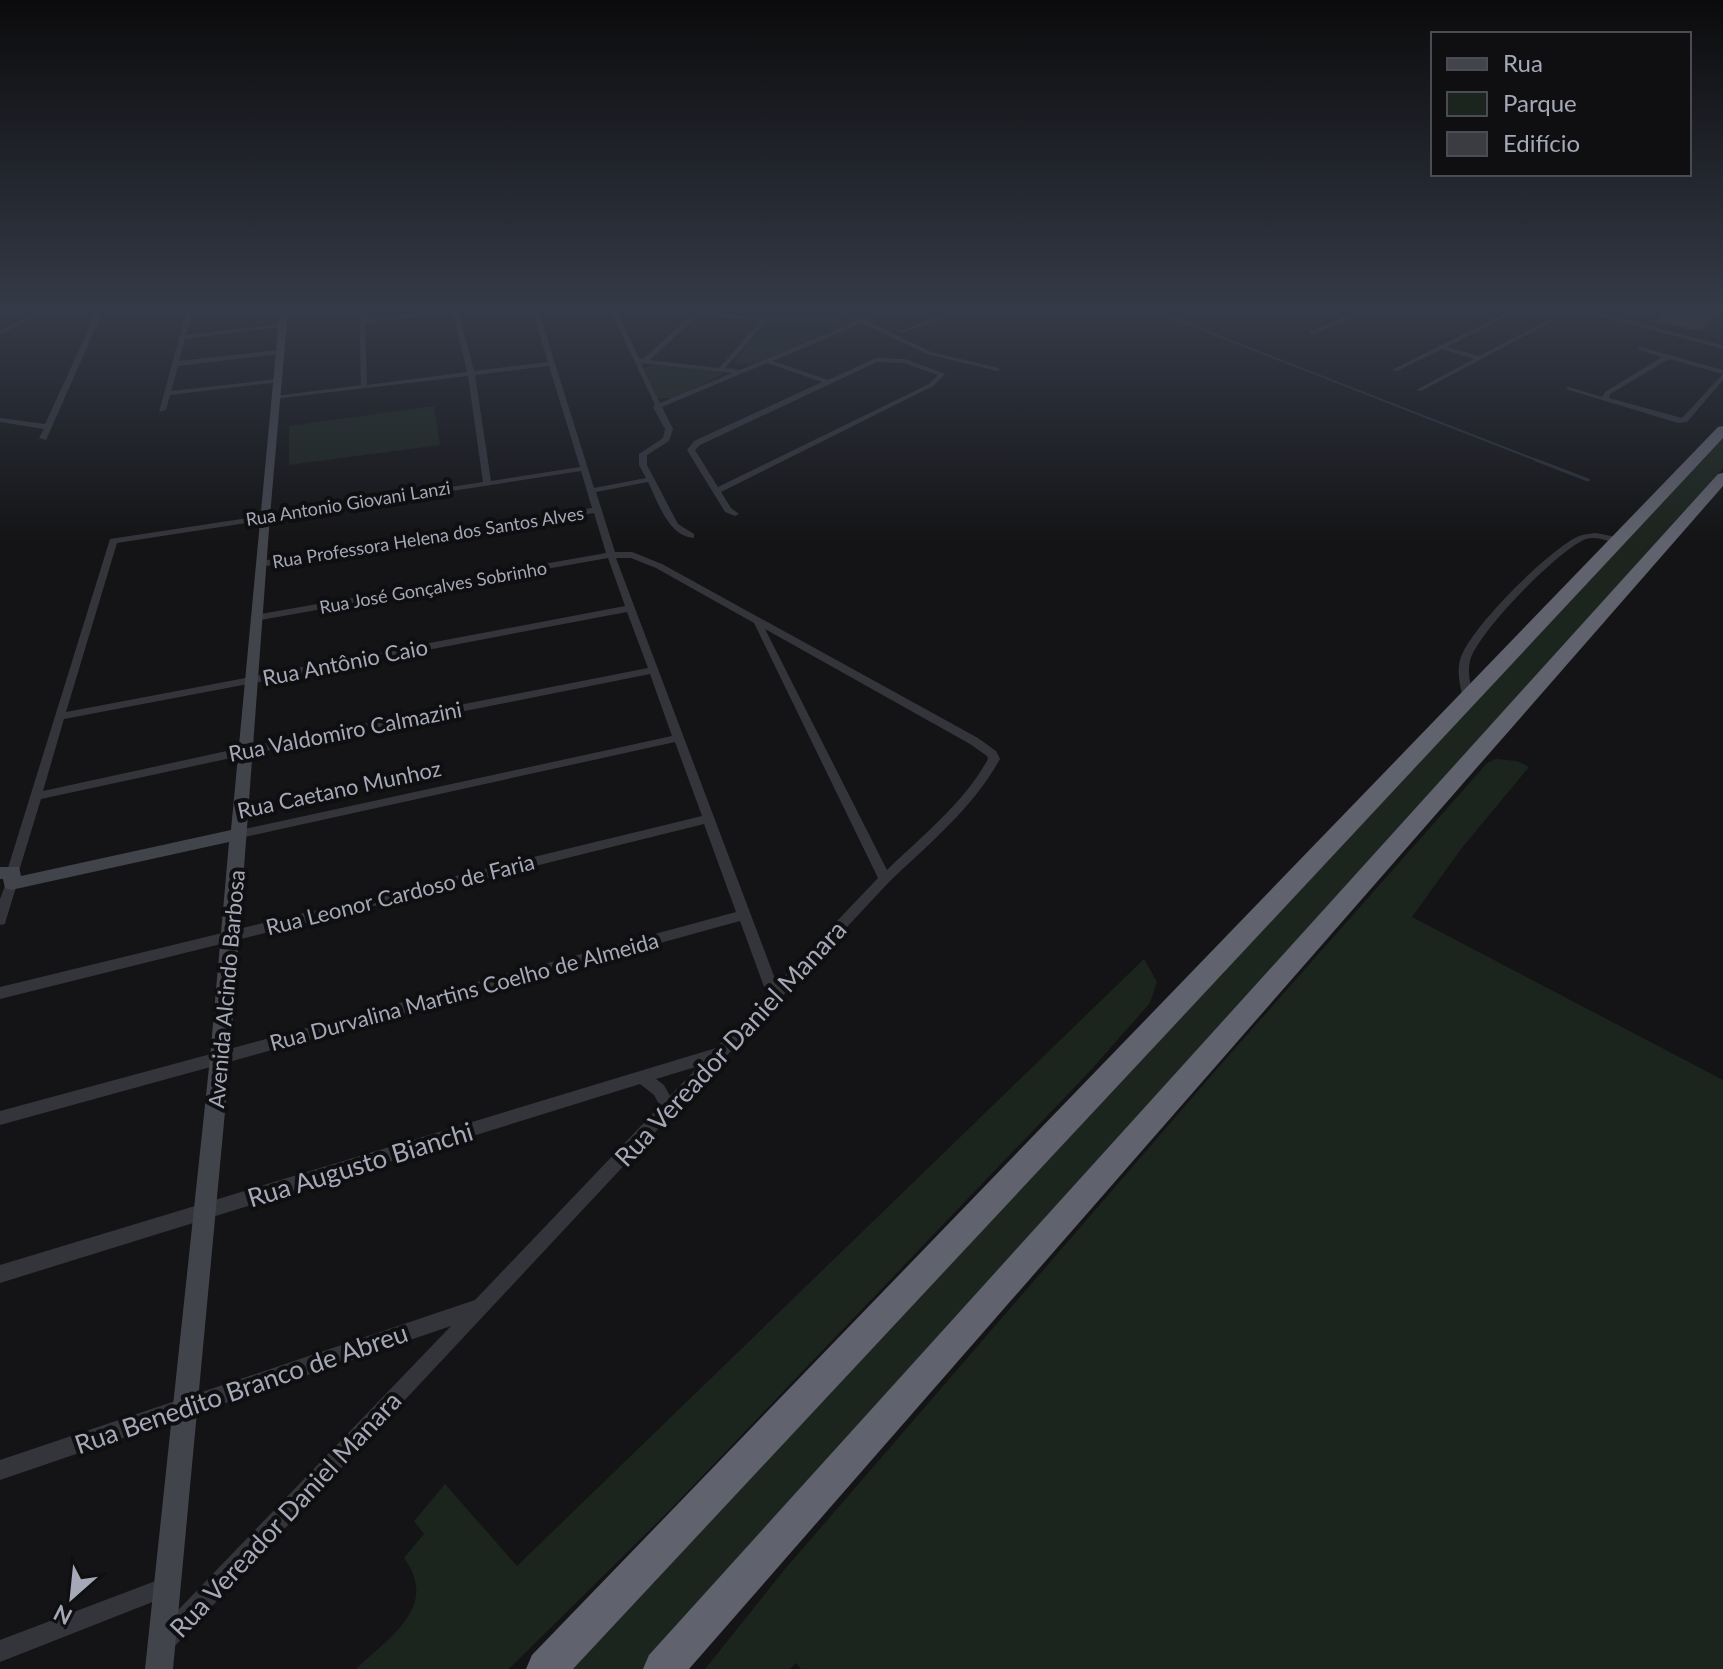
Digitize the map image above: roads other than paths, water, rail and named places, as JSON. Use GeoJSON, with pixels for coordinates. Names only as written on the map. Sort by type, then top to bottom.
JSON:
{"type":"FeatureCollection","features":[{"type":"Feature","properties":{"kind":"highway"},"geometry":{"type":"LineString","coordinates":[[546,1669],[1723,430]]}},
{"type":"Feature","properties":{"kind":"highway"},"geometry":{"type":"LineString","coordinates":[[663,1669],[1723,477]]}},
{"type":"Feature","properties":{"kind":"street"},"geometry":{"type":"LineString","coordinates":[[43,438],[66,387]]}},
{"type":"Feature","properties":{"kind":"street"},"geometry":{"type":"LineString","coordinates":[[162,410],[169,387]]}},
{"type":"Feature","properties":{"kind":"street"},"geometry":{"type":"LineString","coordinates":[[168,393],[224,387]]}},
{"type":"Feature","properties":{"kind":"street","name":"Avenida Alcindo Barbosa"},"geometry":{"type":"LineString","coordinates":[[159,1669],[220,1058],[276,387]]}},
{"type":"Feature","properties":{"kind":"street"},"geometry":{"type":"LineString","coordinates":[[275,398],[357,387]]}},
{"type":"Feature","properties":{"kind":"street"},"geometry":{"type":"LineString","coordinates":[[473,387],[487,482]]}},
{"type":"Feature","properties":{"kind":"street"},"geometry":{"type":"LineString","coordinates":[[557,387],[611,555],[774,996]]}},
{"type":"Feature","properties":{"kind":"street"},"geometry":{"type":"LineString","coordinates":[[648,387],[667,422],[668,436],[642,456],[650,479],[675,526],[691,536]]}},
{"type":"Feature","properties":{"kind":"street"},"geometry":{"type":"LineString","coordinates":[[657,407],[705,387]]}},
{"type":"Feature","properties":{"kind":"street"},"geometry":{"type":"LineString","coordinates":[[735,514],[728,510],[691,448],[817,387]]}},
{"type":"Feature","properties":{"kind":"street"},"geometry":{"type":"LineString","coordinates":[[716,491],[927,387]]}},
{"type":"Feature","properties":{"kind":"street"},"geometry":{"type":"LineString","coordinates":[[1419,390],[1425,387]]}},
{"type":"Feature","properties":{"kind":"street"},"geometry":{"type":"LineString","coordinates":[[1605,399],[1607,393],[1617,387]]}},
{"type":"Feature","properties":{"kind":"street"},"geometry":{"type":"LineString","coordinates":[[1569,389],[1678,421],[1684,420],[1712,387]]}},
{"type":"Feature","properties":{"kind":"street"},"geometry":{"type":"LineString","coordinates":[[0,420],[48,427]]}},
{"type":"Feature","properties":{"kind":"street","name":"Rua Antonio Giovani Lanzi"},"geometry":{"type":"LineString","coordinates":[[59,717],[113,541],[582,469]]}},
{"type":"Feature","properties":{"kind":"street"},"geometry":{"type":"LineString","coordinates":[[590,491],[650,479]]}},
{"type":"Feature","properties":{"kind":"street","name":"Rua Professora Helena dos Santos Alves"},"geometry":{"type":"LineString","coordinates":[[260,564],[595,510]]}},
{"type":"Feature","properties":{"kind":"street"},"geometry":{"type":"LineString","coordinates":[[1468,698],[1464,671],[1467,653],[1492,620],[1541,569],[1578,539],[1596,535],[1617,541]]}},
{"type":"Feature","properties":{"kind":"street","name":"Rua José Gonçalves Sobrinho"},"geometry":{"type":"LineString","coordinates":[[255,618],[611,555]]}},
{"type":"Feature","properties":{"kind":"street","name":"Rua Vereador Daniel Manara"},"geometry":{"type":"LineString","coordinates":[[161,1645],[991,767],[994,756],[974,741],[649,562],[632,555],[611,555]]}},
{"type":"Feature","properties":{"kind":"street","name":"Rua Antônio Caio"},"geometry":{"type":"LineString","coordinates":[[59,717],[632,608]]}},
{"type":"Feature","properties":{"kind":"street"},"geometry":{"type":"LineString","coordinates":[[758,623],[885,879]]}},
{"type":"Feature","properties":{"kind":"street","name":"Rua Valdomiro Calmazini"},"geometry":{"type":"LineString","coordinates":[[37,796],[245,751],[654,670]]}},
{"type":"Feature","properties":{"kind":"street"},"geometry":{"type":"LineString","coordinates":[[0,920],[8,876],[37,796],[59,717]]}},
{"type":"Feature","properties":{"kind":"street","name":"Rua Caetano Munhoz"},"geometry":{"type":"LineString","coordinates":[[8,876],[240,834],[678,738]]}},
{"type":"Feature","properties":{"kind":"street","name":"Rua Leonor Cardoso de Faria"},"geometry":{"type":"LineString","coordinates":[[0,993],[707,819]]}},
{"type":"Feature","properties":{"kind":"street","name":"Rua Durvalina Martins Coelho de Almeida"},"geometry":{"type":"LineString","coordinates":[[0,1118],[743,915]]}},
{"type":"Feature","properties":{"kind":"street","name":"Rua Augusto Bianchi"},"geometry":{"type":"LineString","coordinates":[[0,1274],[720,1053]]}},
{"type":"Feature","properties":{"kind":"street"},"geometry":{"type":"LineString","coordinates":[[642,1077],[659,1090],[669,1107]]}},
{"type":"Feature","properties":{"kind":"street","name":"Rua Benedito Branco de Abreu"},"geometry":{"type":"LineString","coordinates":[[0,1470],[483,1305]]}},
{"type":"Feature","properties":{"kind":"street"},"geometry":{"type":"LineString","coordinates":[[0,1651],[166,1587]]}},
{"type":"Feature","properties":{"kind":"waterway"},"geometry":{"type":"LineString","coordinates":[[1349,387],[1541,462]]}},
{"type":"Feature","properties":{"kind":"waterway"},"geometry":{"type":"LineString","coordinates":[[1536,460],[1588,480]]}}]}
